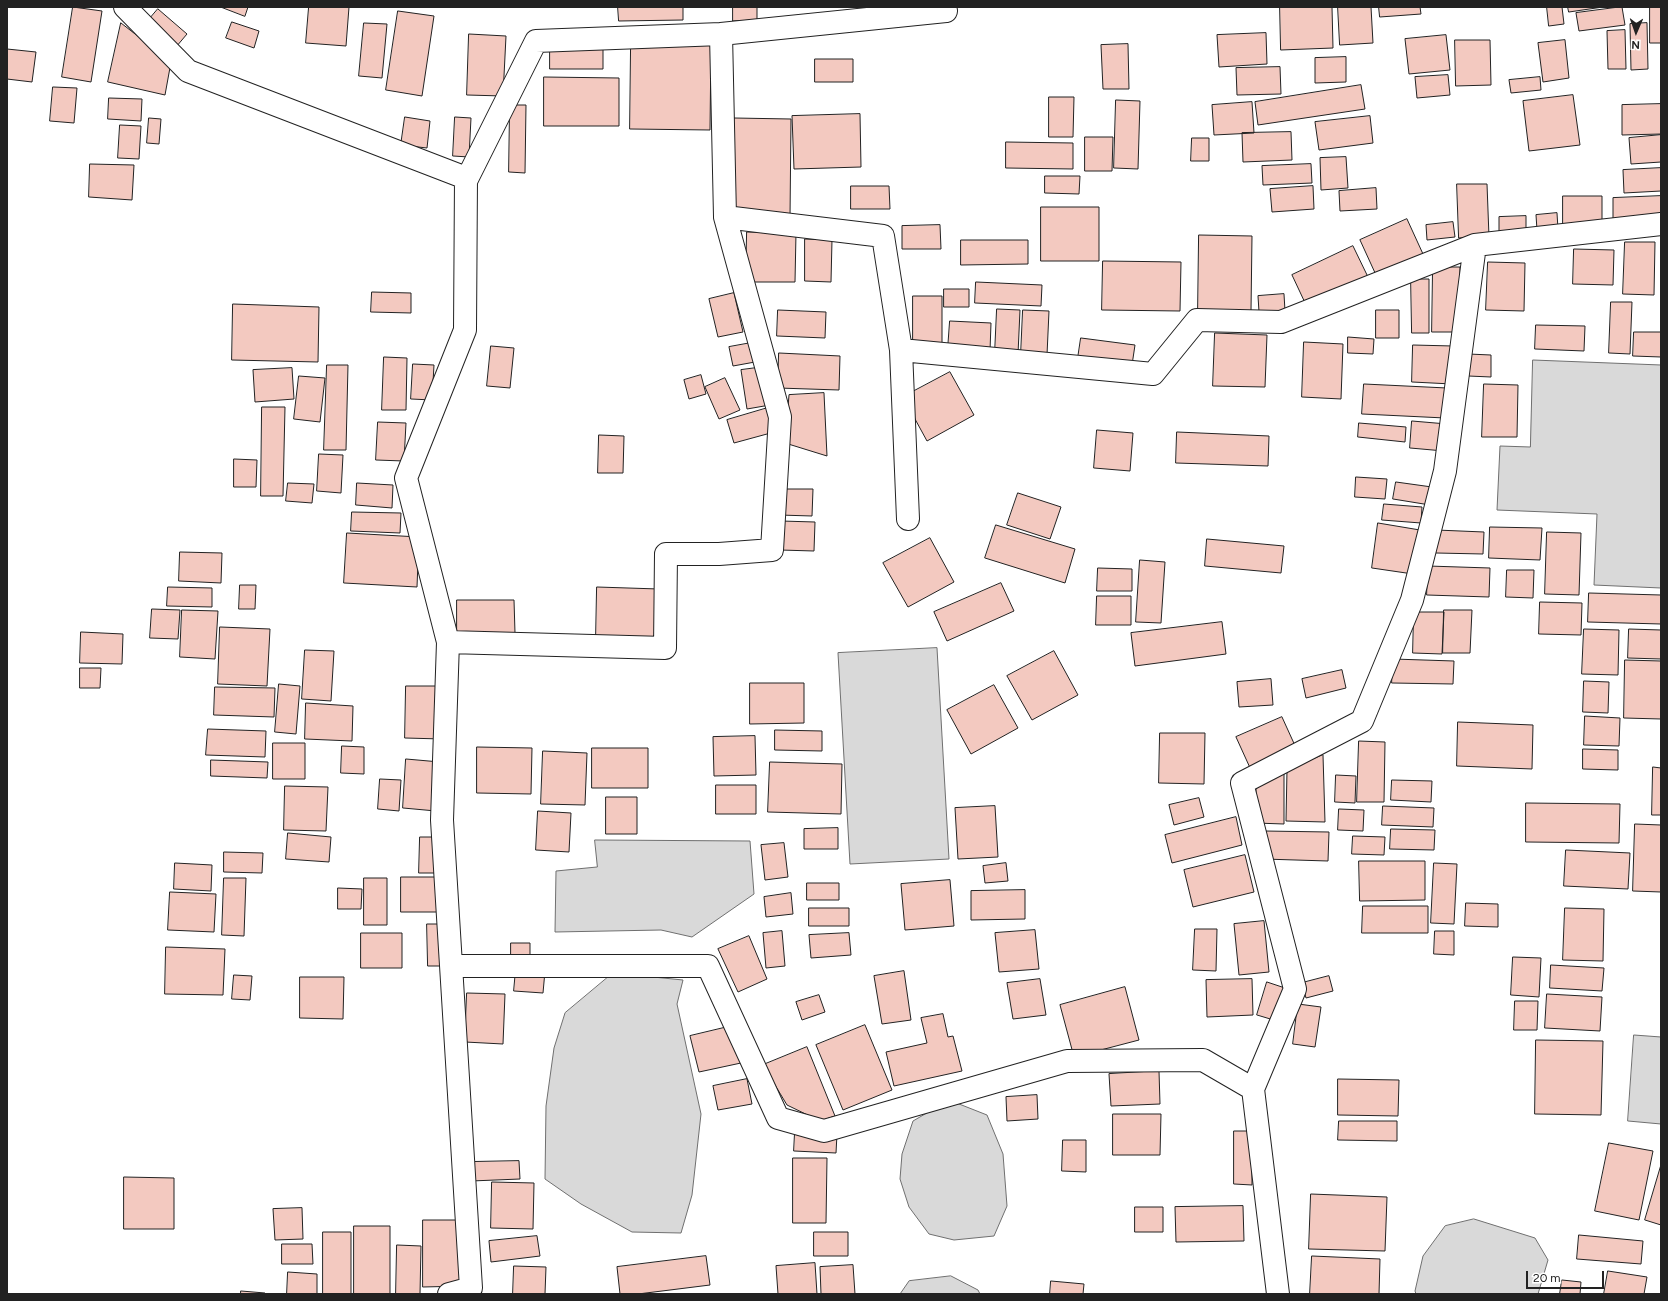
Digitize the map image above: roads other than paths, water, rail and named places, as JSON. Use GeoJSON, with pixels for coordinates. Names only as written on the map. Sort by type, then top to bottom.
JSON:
{"type":"FeatureCollection","features":[{"type":"Feature","properties":{"kind":"street"},"geometry":{"type":"LineString","coordinates":[[125,7],[188,71],[466,178],[466,181]]}},
{"type":"Feature","properties":{"kind":"street"},"geometry":{"type":"LineString","coordinates":[[449,1294],[471,1288],[442,820],[448,642],[406,478],[465,330],[466,181],[536,41],[721,34],[946,11],[946,7]]}},
{"type":"Feature","properties":{"kind":"street"},"geometry":{"type":"LineString","coordinates":[[448,642],[665,648],[666,554],[719,554],[772,550],[780,417],[725,217],[721,34]]}},
{"type":"Feature","properties":{"kind":"street"},"geometry":{"type":"LineString","coordinates":[[725,217],[883,236],[901,350],[908,519]]}},
{"type":"Feature","properties":{"kind":"street"},"geometry":{"type":"LineString","coordinates":[[901,350],[1153,374],[1197,320],[1281,322],[1475,245],[1661,224]]}},
{"type":"Feature","properties":{"kind":"street"},"geometry":{"type":"LineString","coordinates":[[1278,1294],[1253,1089],[1295,988],[1242,783],[1362,721],[1412,600],[1445,470],[1475,245]]}},
{"type":"Feature","properties":{"kind":"street"},"geometry":{"type":"LineString","coordinates":[[451,966],[708,966],[778,1118],[824,1130],[1067,1061],[1203,1060],[1253,1089]]}}]}
